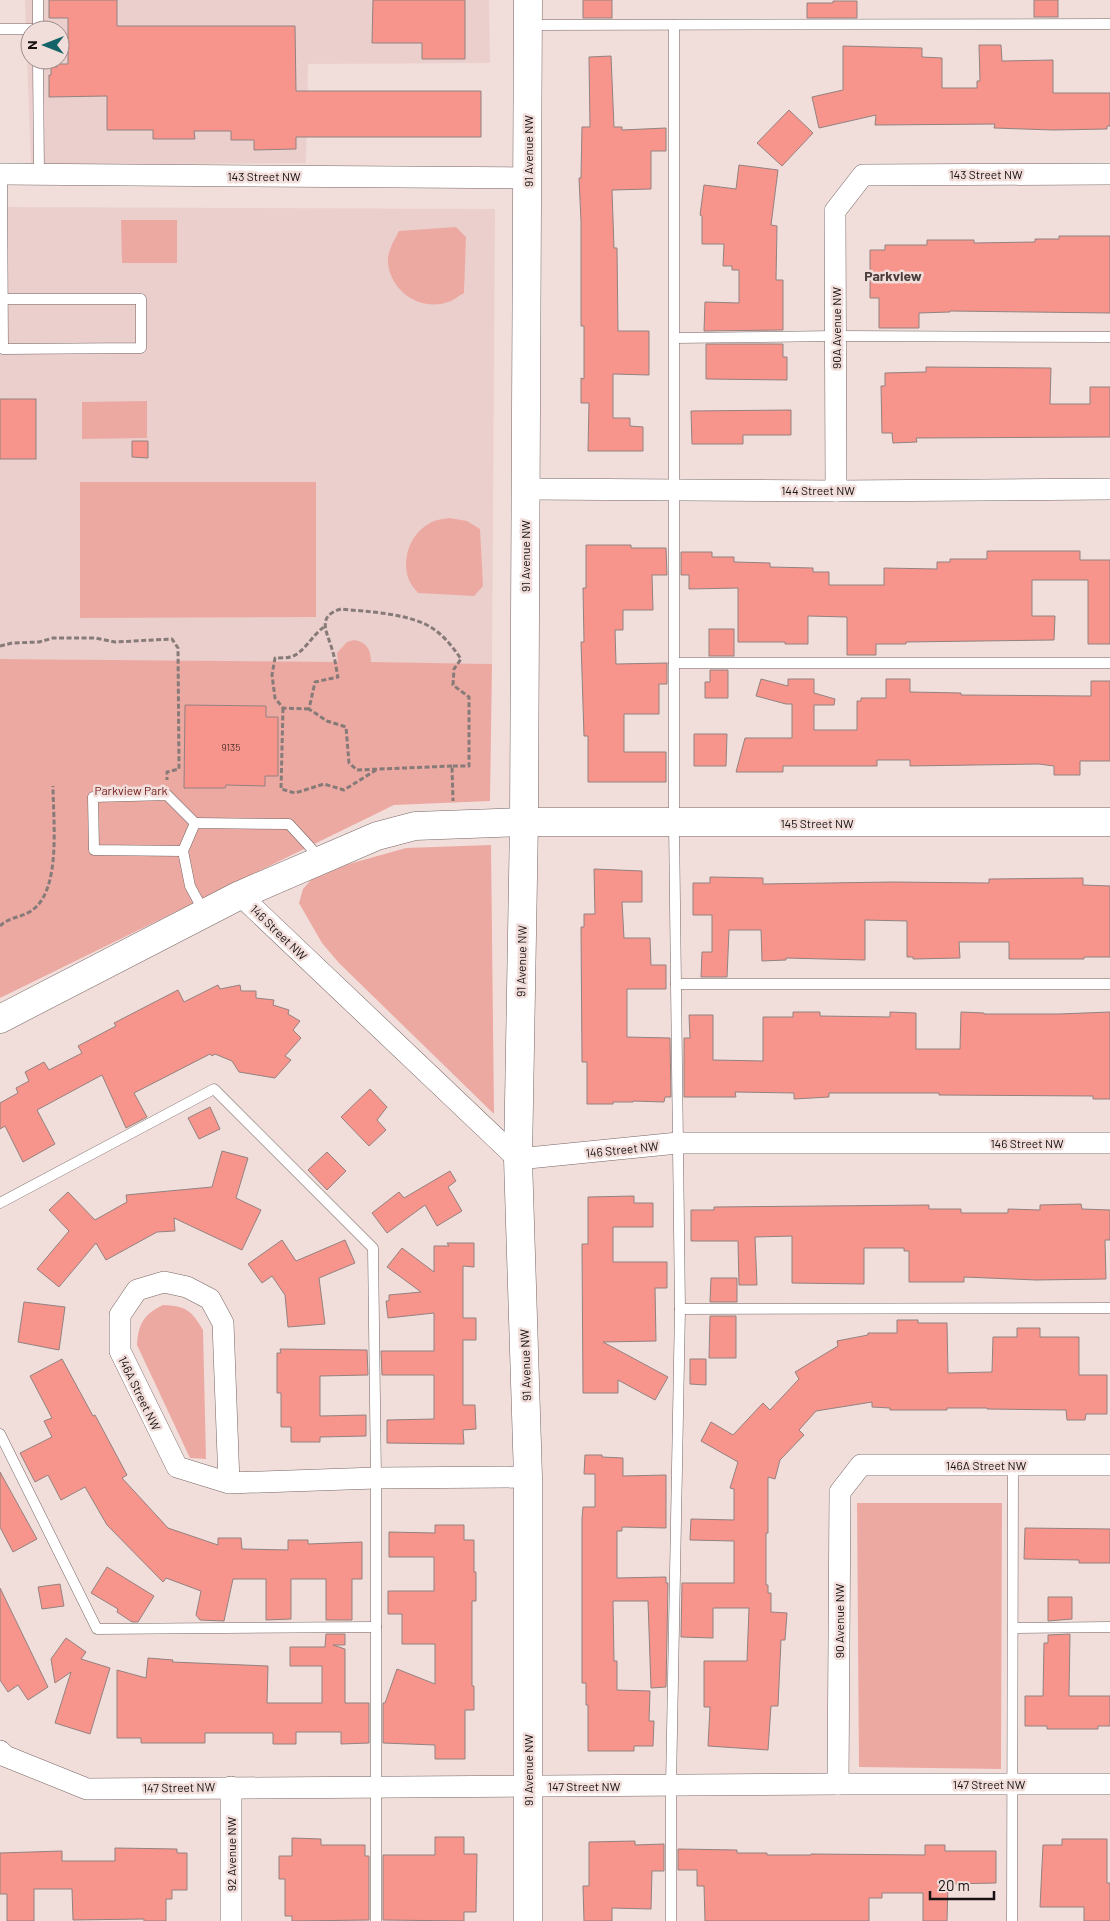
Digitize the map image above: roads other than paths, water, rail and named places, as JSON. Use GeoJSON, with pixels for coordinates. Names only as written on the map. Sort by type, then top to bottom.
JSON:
{"type":"FeatureCollection","features":[{"type":"Feature","properties":{"kind":"street","name":"91 Avenue NW"},"geometry":{"type":"LineString","coordinates":[[528,13],[524,822],[518,1159],[528,1476],[528,1921]]}},
{"type":"Feature","properties":{"kind":"street","name":"143 Street NW"},"geometry":{"type":"LineString","coordinates":[[1,174],[527,178]]}},
{"type":"Feature","properties":{"kind":"street","name":"143 Street NW"},"geometry":{"type":"LineString","coordinates":[[863,175],[1110,174]]}},
{"type":"Feature","properties":{"kind":"street","name":"90A Avenue NW"},"geometry":{"type":"LineString","coordinates":[[836,491],[836,211],[863,175]]}},
{"type":"Feature","properties":{"kind":"street","name":"144 Street NW"},"geometry":{"type":"LineString","coordinates":[[526,489],[836,491],[1110,489]]}},
{"type":"Feature","properties":{"kind":"street","name":"145 Street NW"},"geometry":{"type":"LineString","coordinates":[[524,822],[1110,822]]}},
{"type":"Feature","properties":{"kind":"street","name":"146 Street NW"},"geometry":{"type":"LineString","coordinates":[[0,1018],[240,895],[378,836],[415,826],[524,822]]}},
{"type":"Feature","properties":{"kind":"street","name":"146 Street NW"},"geometry":{"type":"LineString","coordinates":[[240,895],[518,1159],[678,1143],[1110,1143]]}},
{"type":"Feature","properties":{"kind":"street","name":"146A Street NW"},"geometry":{"type":"LineString","coordinates":[[229,1483],[223,1323],[210,1299],[187,1287],[164,1282],[136,1290],[120,1315],[120,1352],[176,1467],[229,1483],[376,1478],[528,1476]]}},
{"type":"Feature","properties":{"kind":"street","name":"146A Street NW"},"geometry":{"type":"LineString","coordinates":[[861,1465],[1110,1464]]}},
{"type":"Feature","properties":{"kind":"street","name":"90 Avenue NW"},"geometry":{"type":"LineString","coordinates":[[838,1784],[840,1492],[861,1465]]}},
{"type":"Feature","properties":{"kind":"street","name":"147 Street NW"},"geometry":{"type":"LineString","coordinates":[[3,1754],[86,1789],[376,1786],[1110,1784]]}},
{"type":"Feature","properties":{"kind":"street","name":"92 Avenue NW"},"geometry":{"type":"LineString","coordinates":[[231,1787],[231,1921]]}},
{"type":"Feature","properties":{"kind":"lane"},"geometry":{"type":"LineString","coordinates":[[38,0],[38,20]]}},
{"type":"Feature","properties":{"kind":"lane"},"geometry":{"type":"LineString","coordinates":[[528,13],[674,25],[1110,24]]}},
{"type":"Feature","properties":{"kind":"lane"},"geometry":{"type":"LineString","coordinates":[[672,1921],[671,1785],[680,1309],[674,823],[674,25]]}},
{"type":"Feature","properties":{"kind":"lane"},"geometry":{"type":"LineString","coordinates":[[0,29],[20,29]]}},
{"type":"Feature","properties":{"kind":"lane"},"geometry":{"type":"LineString","coordinates":[[38,70],[39,175]]}},
{"type":"Feature","properties":{"kind":"lane"},"geometry":{"type":"LineString","coordinates":[[1,174],[4,299],[2,349],[141,348],[141,299],[4,299]]}},
{"type":"Feature","properties":{"kind":"lane"},"geometry":{"type":"LineString","coordinates":[[675,338],[836,336],[1110,337]]}},
{"type":"Feature","properties":{"kind":"lane"},"geometry":{"type":"LineString","coordinates":[[674,663],[1110,663]]}},
{"type":"Feature","properties":{"kind":"lane"},"geometry":{"type":"LineString","coordinates":[[183,851],[94,850],[93,797],[167,795],[195,823],[289,824],[322,860]]}},
{"type":"Feature","properties":{"kind":"lane"},"geometry":{"type":"LineString","coordinates":[[195,823],[183,851],[190,886],[205,914]]}},
{"type":"Feature","properties":{"kind":"lane"},"geometry":{"type":"LineString","coordinates":[[676,984],[1110,984]]}},
{"type":"Feature","properties":{"kind":"lane"},"geometry":{"type":"LineString","coordinates":[[0,1203],[214,1088],[373,1248],[376,1478],[376,1921]]}},
{"type":"Feature","properties":{"kind":"lane"},"geometry":{"type":"LineString","coordinates":[[680,1309],[1110,1308]]}},
{"type":"Feature","properties":{"kind":"lane"},"geometry":{"type":"LineString","coordinates":[[0,1434],[97,1629],[376,1627]]}},
{"type":"Feature","properties":{"kind":"lane"},"geometry":{"type":"LineString","coordinates":[[1012,1465],[1012,1921]]}},
{"type":"Feature","properties":{"kind":"lane"},"geometry":{"type":"LineString","coordinates":[[1012,1628],[1110,1627]]}},
{"type":"Feature","properties":{"kind":"district","name":"Parkview"},"geometry":{"type":"Point","coordinates":[893,275]}},
{"type":"Feature","properties":{"kind":"park label","name":"Parkview Park"},"geometry":{"type":"Point","coordinates":[131,790]}}]}
